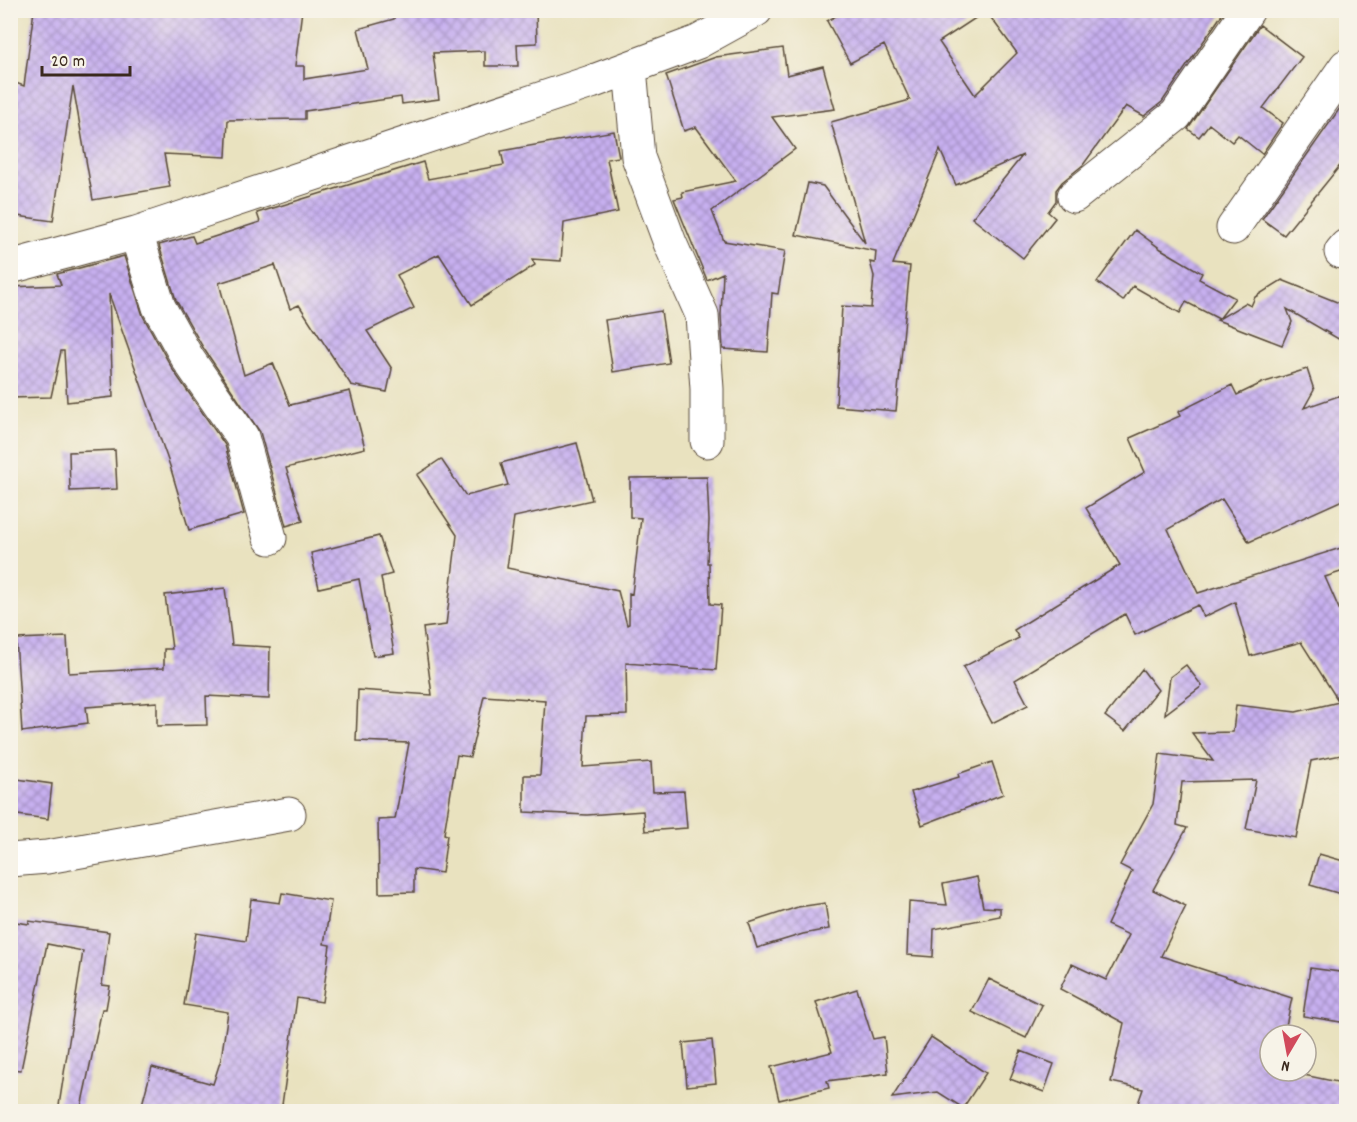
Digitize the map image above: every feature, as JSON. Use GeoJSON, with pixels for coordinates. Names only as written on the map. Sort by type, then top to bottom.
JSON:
{"type":"FeatureCollection","features":[{"type":"Feature","properties":{"kind":"street"},"geometry":{"type":"LineString","coordinates":[[10,267],[136,233],[630,68],[698,42],[756,10]]}},
{"type":"Feature","properties":{"kind":"street"},"geometry":{"type":"LineString","coordinates":[[1074,196],[1176,115],[1248,10]]}},
{"type":"Feature","properties":{"kind":"street"},"geometry":{"type":"LineString","coordinates":[[1233,228],[1347,66]]}},
{"type":"Feature","properties":{"kind":"street"},"geometry":{"type":"LineString","coordinates":[[630,68],[638,157],[670,243],[702,315],[707,389],[707,441]]}},
{"type":"Feature","properties":{"kind":"street"},"geometry":{"type":"LineString","coordinates":[[136,233],[159,307],[188,359],[242,437],[270,538]]}},
{"type":"Feature","properties":{"kind":"street"},"geometry":{"type":"LineString","coordinates":[[10,860],[47,857],[289,814]]}},
{"type":"Feature","properties":{"kind":"building"},"geometry":{"type":"Polygon","coordinates":[[[34,10],[153,10],[196,18],[196,10],[302,10],[295,66],[304,66],[304,79],[368,69],[358,29],[394,19],[394,10],[536,10],[537,43],[517,44],[518,66],[485,66],[485,51],[433,53],[439,99],[402,104],[401,97],[305,111],[305,119],[228,120],[226,157],[164,154],[170,187],[93,200],[73,86],[53,221],[10,215],[10,81],[24,86],[34,10]]]}},
{"type":"Feature","properties":{"kind":"building"},"geometry":{"type":"Polygon","coordinates":[[[846,10],[1225,10],[1162,102],[1144,116],[1126,106],[1083,165],[1062,182],[1056,190],[1056,201],[1048,212],[1055,218],[1023,258],[972,218],[1023,155],[956,185],[940,150],[893,264],[910,266],[896,411],[836,406],[842,306],[871,308],[874,276],[870,262],[875,263],[876,251],[796,235],[808,183],[823,186],[865,243],[831,122],[910,100],[884,45],[850,63],[827,21],[846,10]],[[986,11],[939,42],[975,95],[1017,53],[986,11]]]}},
{"type":"Feature","properties":{"kind":"building"},"geometry":{"type":"Polygon","coordinates":[[[1260,25],[1302,57],[1263,108],[1283,123],[1262,154],[1238,135],[1232,142],[1209,124],[1199,137],[1188,129],[1260,25]]]}},
{"type":"Feature","properties":{"kind":"building"},"geometry":{"type":"Polygon","coordinates":[[[783,48],[787,75],[823,66],[835,109],[772,117],[795,149],[712,211],[724,241],[785,251],[778,294],[772,293],[768,352],[723,349],[721,315],[723,273],[707,280],[674,199],[683,197],[682,192],[736,181],[696,127],[684,131],[666,75],[716,57],[783,48]]]}},
{"type":"Feature","properties":{"kind":"building"},"geometry":{"type":"Polygon","coordinates":[[[1347,98],[1347,157],[1284,235],[1262,219],[1347,98]]]}},
{"type":"Feature","properties":{"kind":"building"},"geometry":{"type":"Polygon","coordinates":[[[614,131],[619,157],[607,159],[618,212],[564,223],[561,261],[532,259],[535,265],[472,305],[439,254],[397,275],[414,308],[367,331],[392,369],[387,392],[351,385],[299,305],[290,309],[275,265],[219,283],[244,375],[273,363],[290,405],[350,391],[365,448],[286,468],[303,521],[286,526],[260,432],[204,349],[176,300],[159,245],[192,236],[195,243],[260,222],[257,213],[423,162],[428,179],[504,165],[501,151],[614,131]]]}},
{"type":"Feature","properties":{"kind":"building"},"geometry":{"type":"Polygon","coordinates":[[[1135,230],[1161,249],[1202,273],[1199,279],[1235,298],[1219,319],[1186,302],[1180,313],[1133,286],[1123,301],[1097,282],[1135,230]]]}},
{"type":"Feature","properties":{"kind":"building"},"geometry":{"type":"Polygon","coordinates":[[[124,256],[143,316],[173,370],[225,445],[244,514],[189,530],[170,466],[109,294],[113,397],[67,402],[64,351],[61,351],[51,397],[10,398],[10,287],[61,285],[57,274],[124,256]]]}},
{"type":"Feature","properties":{"kind":"building"},"geometry":{"type":"Polygon","coordinates":[[[1282,280],[1347,306],[1347,344],[1287,309],[1292,322],[1282,345],[1217,320],[1245,303],[1251,306],[1255,297],[1282,280]]]}},
{"type":"Feature","properties":{"kind":"building"},"geometry":{"type":"Polygon","coordinates":[[[661,311],[669,363],[613,372],[605,320],[661,311]]]}},
{"type":"Feature","properties":{"kind":"building"},"geometry":{"type":"Polygon","coordinates":[[[1307,369],[1314,390],[1304,408],[1347,393],[1347,498],[1249,542],[1222,499],[1168,529],[1198,593],[1347,546],[1347,570],[1325,577],[1347,627],[1347,754],[1311,761],[1296,838],[1246,829],[1256,780],[1182,782],[1177,825],[1187,828],[1153,890],[1186,906],[1161,956],[1292,998],[1287,1023],[1258,1023],[1258,1083],[1318,1083],[1318,1078],[1347,1084],[1347,1112],[1135,1112],[1143,1089],[1111,1082],[1124,1023],[1060,989],[1072,964],[1106,980],[1129,935],[1107,925],[1132,871],[1120,865],[1153,804],[1160,754],[1213,761],[1192,733],[1233,732],[1236,705],[1296,712],[1339,702],[1301,642],[1250,656],[1235,602],[1204,617],[1198,605],[1135,635],[1125,614],[1015,680],[1028,705],[992,723],[963,667],[1019,638],[1014,630],[1120,565],[1086,508],[1145,472],[1130,438],[1180,416],[1178,412],[1232,385],[1237,395],[1262,383],[1307,369]]]}},
{"type":"Feature","properties":{"kind":"building"},"geometry":{"type":"Polygon","coordinates":[[[577,443],[592,500],[514,517],[507,568],[618,591],[627,625],[629,624],[629,593],[632,594],[641,518],[630,517],[630,478],[707,477],[709,521],[707,563],[709,563],[710,604],[721,605],[716,670],[626,663],[627,715],[586,716],[583,767],[651,762],[653,792],[684,791],[687,828],[645,831],[643,811],[587,815],[524,812],[524,775],[540,775],[545,700],[484,696],[470,757],[457,755],[444,834],[447,835],[442,873],[414,869],[414,892],[379,893],[378,820],[395,819],[409,743],[356,741],[358,690],[432,695],[423,628],[446,625],[457,535],[417,475],[441,459],[466,496],[508,485],[501,463],[577,443]]]}},
{"type":"Feature","properties":{"kind":"building"},"geometry":{"type":"Polygon","coordinates":[[[115,450],[117,489],[70,491],[69,452],[115,450]]]}},
{"type":"Feature","properties":{"kind":"building"},"geometry":{"type":"Polygon","coordinates":[[[379,536],[392,574],[381,577],[394,653],[373,656],[359,579],[319,588],[311,553],[379,536]]]}},
{"type":"Feature","properties":{"kind":"building"},"geometry":{"type":"Polygon","coordinates":[[[225,588],[232,645],[270,647],[269,699],[206,696],[207,725],[157,726],[157,702],[86,707],[88,723],[22,732],[16,639],[67,637],[69,673],[164,668],[164,649],[172,649],[165,595],[225,588]]]}},
{"type":"Feature","properties":{"kind":"building"},"geometry":{"type":"Polygon","coordinates":[[[1186,665],[1202,686],[1165,714],[1170,677],[1186,665]]]}},
{"type":"Feature","properties":{"kind":"building"},"geometry":{"type":"Polygon","coordinates":[[[1142,669],[1158,690],[1125,731],[1105,716],[1142,669]]]}},
{"type":"Feature","properties":{"kind":"building"},"geometry":{"type":"Polygon","coordinates":[[[992,762],[1003,794],[922,825],[911,792],[959,777],[958,774],[992,762]]]}},
{"type":"Feature","properties":{"kind":"building"},"geometry":{"type":"Polygon","coordinates":[[[10,778],[52,784],[48,819],[10,814],[10,778]]]}},
{"type":"Feature","properties":{"kind":"building"},"geometry":{"type":"Polygon","coordinates":[[[1319,854],[1347,862],[1341,894],[1310,885],[1319,854]]]}},
{"type":"Feature","properties":{"kind":"building"},"geometry":{"type":"Polygon","coordinates":[[[977,877],[983,907],[1000,908],[1000,916],[934,929],[933,957],[907,955],[909,902],[947,905],[943,884],[977,877]]]}},
{"type":"Feature","properties":{"kind":"building"},"geometry":{"type":"Polygon","coordinates":[[[282,893],[331,901],[324,944],[330,945],[322,1002],[297,998],[281,1112],[140,1112],[152,1067],[213,1084],[221,1059],[228,1012],[184,1005],[196,933],[246,941],[251,899],[280,903],[282,893]]]}},
{"type":"Feature","properties":{"kind":"building"},"geometry":{"type":"Polygon","coordinates":[[[825,903],[829,929],[757,948],[749,923],[798,907],[825,903]]]}},
{"type":"Feature","properties":{"kind":"building"},"geometry":{"type":"Polygon","coordinates":[[[10,921],[29,924],[29,921],[109,932],[102,985],[110,986],[106,1009],[102,1009],[80,1112],[58,1112],[83,951],[47,944],[21,1070],[10,1069],[10,921]]]}},
{"type":"Feature","properties":{"kind":"building"},"geometry":{"type":"Polygon","coordinates":[[[1310,968],[1347,973],[1347,1023],[1303,1016],[1310,968]]]}},
{"type":"Feature","properties":{"kind":"building"},"geometry":{"type":"Polygon","coordinates":[[[989,979],[1042,1005],[1026,1038],[972,1012],[989,979]]]}},
{"type":"Feature","properties":{"kind":"building"},"geometry":{"type":"Polygon","coordinates":[[[857,989],[873,1039],[884,1037],[888,1073],[827,1081],[829,1088],[779,1100],[771,1067],[832,1052],[816,1002],[857,989]]]}},
{"type":"Feature","properties":{"kind":"building"},"geometry":{"type":"Polygon","coordinates":[[[931,1037],[986,1073],[963,1108],[938,1092],[892,1098],[931,1037]]]}},
{"type":"Feature","properties":{"kind":"building"},"geometry":{"type":"Polygon","coordinates":[[[712,1040],[716,1083],[687,1086],[683,1043],[712,1040]]]}},
{"type":"Feature","properties":{"kind":"building"},"geometry":{"type":"Polygon","coordinates":[[[1021,1051],[1054,1064],[1044,1092],[1010,1079],[1021,1051]]]}}]}
